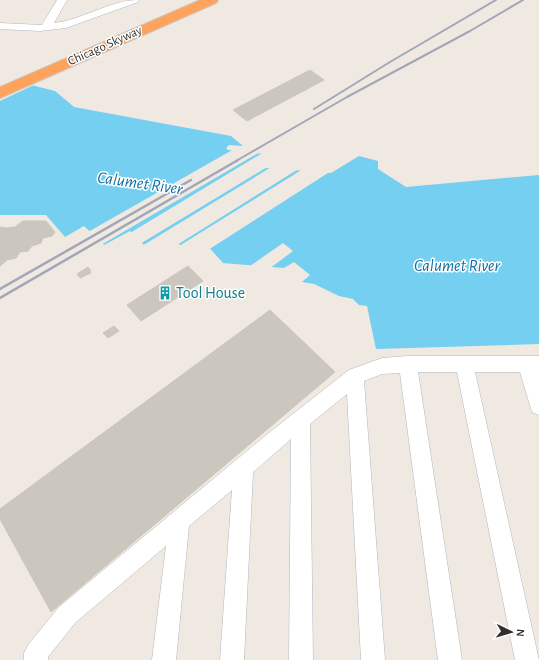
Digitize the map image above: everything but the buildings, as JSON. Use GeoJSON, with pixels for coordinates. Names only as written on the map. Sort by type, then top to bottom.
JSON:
{"type":"FeatureCollection","features":[{"type":"Feature","properties":{"kind":"highway","name":"Chicago Skyway"},"geometry":{"type":"LineString","coordinates":[[0,80],[184,0]]}},
{"type":"Feature","properties":{"kind":"highway","name":"Chicago Skyway"},"geometry":{"type":"LineString","coordinates":[[0,93],[211,0]]}},
{"type":"Feature","properties":{"kind":"lane"},"geometry":{"type":"LineString","coordinates":[[46,27],[62,0]]}},
{"type":"Feature","properties":{"kind":"lane"},"geometry":{"type":"LineString","coordinates":[[0,26],[46,27],[66,25],[78,22],[134,0]]}},
{"type":"Feature","properties":{"kind":"lane"},"geometry":{"type":"LineString","coordinates":[[408,364],[450,660]]}},
{"type":"Feature","properties":{"kind":"lane"},"geometry":{"type":"LineString","coordinates":[[36,660],[36,653],[67,615],[243,467],[356,376],[382,366],[408,364],[533,364],[539,406]]}},
{"type":"Feature","properties":{"kind":"lane"},"geometry":{"type":"LineString","coordinates":[[464,364],[527,660]]}},
{"type":"Feature","properties":{"kind":"lane"},"geometry":{"type":"LineString","coordinates":[[356,376],[373,660]]}},
{"type":"Feature","properties":{"kind":"lane"},"geometry":{"type":"LineString","coordinates":[[300,420],[301,660]]}},
{"type":"Feature","properties":{"kind":"lane"},"geometry":{"type":"LineString","coordinates":[[232,660],[243,467]]}},
{"type":"Feature","properties":{"kind":"lane"},"geometry":{"type":"LineString","coordinates":[[164,660],[179,521]]}},
{"type":"Feature","properties":{"kind":"water","name":"Calumet River"},"geometry":{"type":"Polygon","coordinates":[[[0,77],[55,91],[74,107],[231,136],[243,146],[229,145],[226,148],[228,150],[264,154],[264,166],[266,168],[331,173],[359,156],[378,161],[378,169],[406,187],[539,175],[539,344],[376,349],[367,306],[359,305],[353,299],[339,296],[314,284],[302,282],[310,275],[294,262],[284,268],[223,263],[199,236],[181,246],[167,232],[144,245],[130,231],[104,245],[84,226],[65,237],[46,215],[0,215],[0,77]]]}},
{"type":"Feature","properties":{"kind":"pier"},"geometry":{"type":"Polygon","coordinates":[[[0,75],[36,84],[0,101],[0,75]]]}},
{"type":"Feature","properties":{"kind":"pier"},"geometry":{"type":"Polygon","coordinates":[[[234,149],[260,152],[101,245],[88,232],[234,149]]]}},
{"type":"Feature","properties":{"kind":"pier"},"geometry":{"type":"Polygon","coordinates":[[[264,152],[271,162],[271,164],[266,165],[269,166],[140,244],[129,234],[120,239],[264,152]]]}},
{"type":"Feature","properties":{"kind":"pier"},"geometry":{"type":"Polygon","coordinates":[[[273,166],[300,168],[177,245],[166,234],[144,247],[142,246],[273,166]]]}},
{"type":"Feature","properties":{"kind":"pier"},"geometry":{"type":"Polygon","coordinates":[[[303,169],[331,171],[208,250],[198,238],[182,248],[179,246],[303,169]]]}},
{"type":"Feature","properties":{"kind":"pier"},"geometry":{"type":"Polygon","coordinates":[[[283,243],[293,251],[269,269],[250,266],[283,243]]]}},
{"type":"Feature","properties":{"kind":"railway"},"geometry":{"type":"LineString","coordinates":[[314,109],[390,62],[496,0]]}},
{"type":"Feature","properties":{"kind":"railway"},"geometry":{"type":"LineString","coordinates":[[236,161],[347,97],[470,31],[523,0]]}},
{"type":"Feature","properties":{"kind":"railway"},"geometry":{"type":"LineString","coordinates":[[0,298],[238,160]]}},
{"type":"Feature","properties":{"kind":"railway"},"geometry":{"type":"LineString","coordinates":[[0,289],[191,180]]}},
{"type":"Feature","properties":{"kind":"place","name":"Tool House"},"geometry":{"type":"Point","coordinates":[165,293]}}]}
